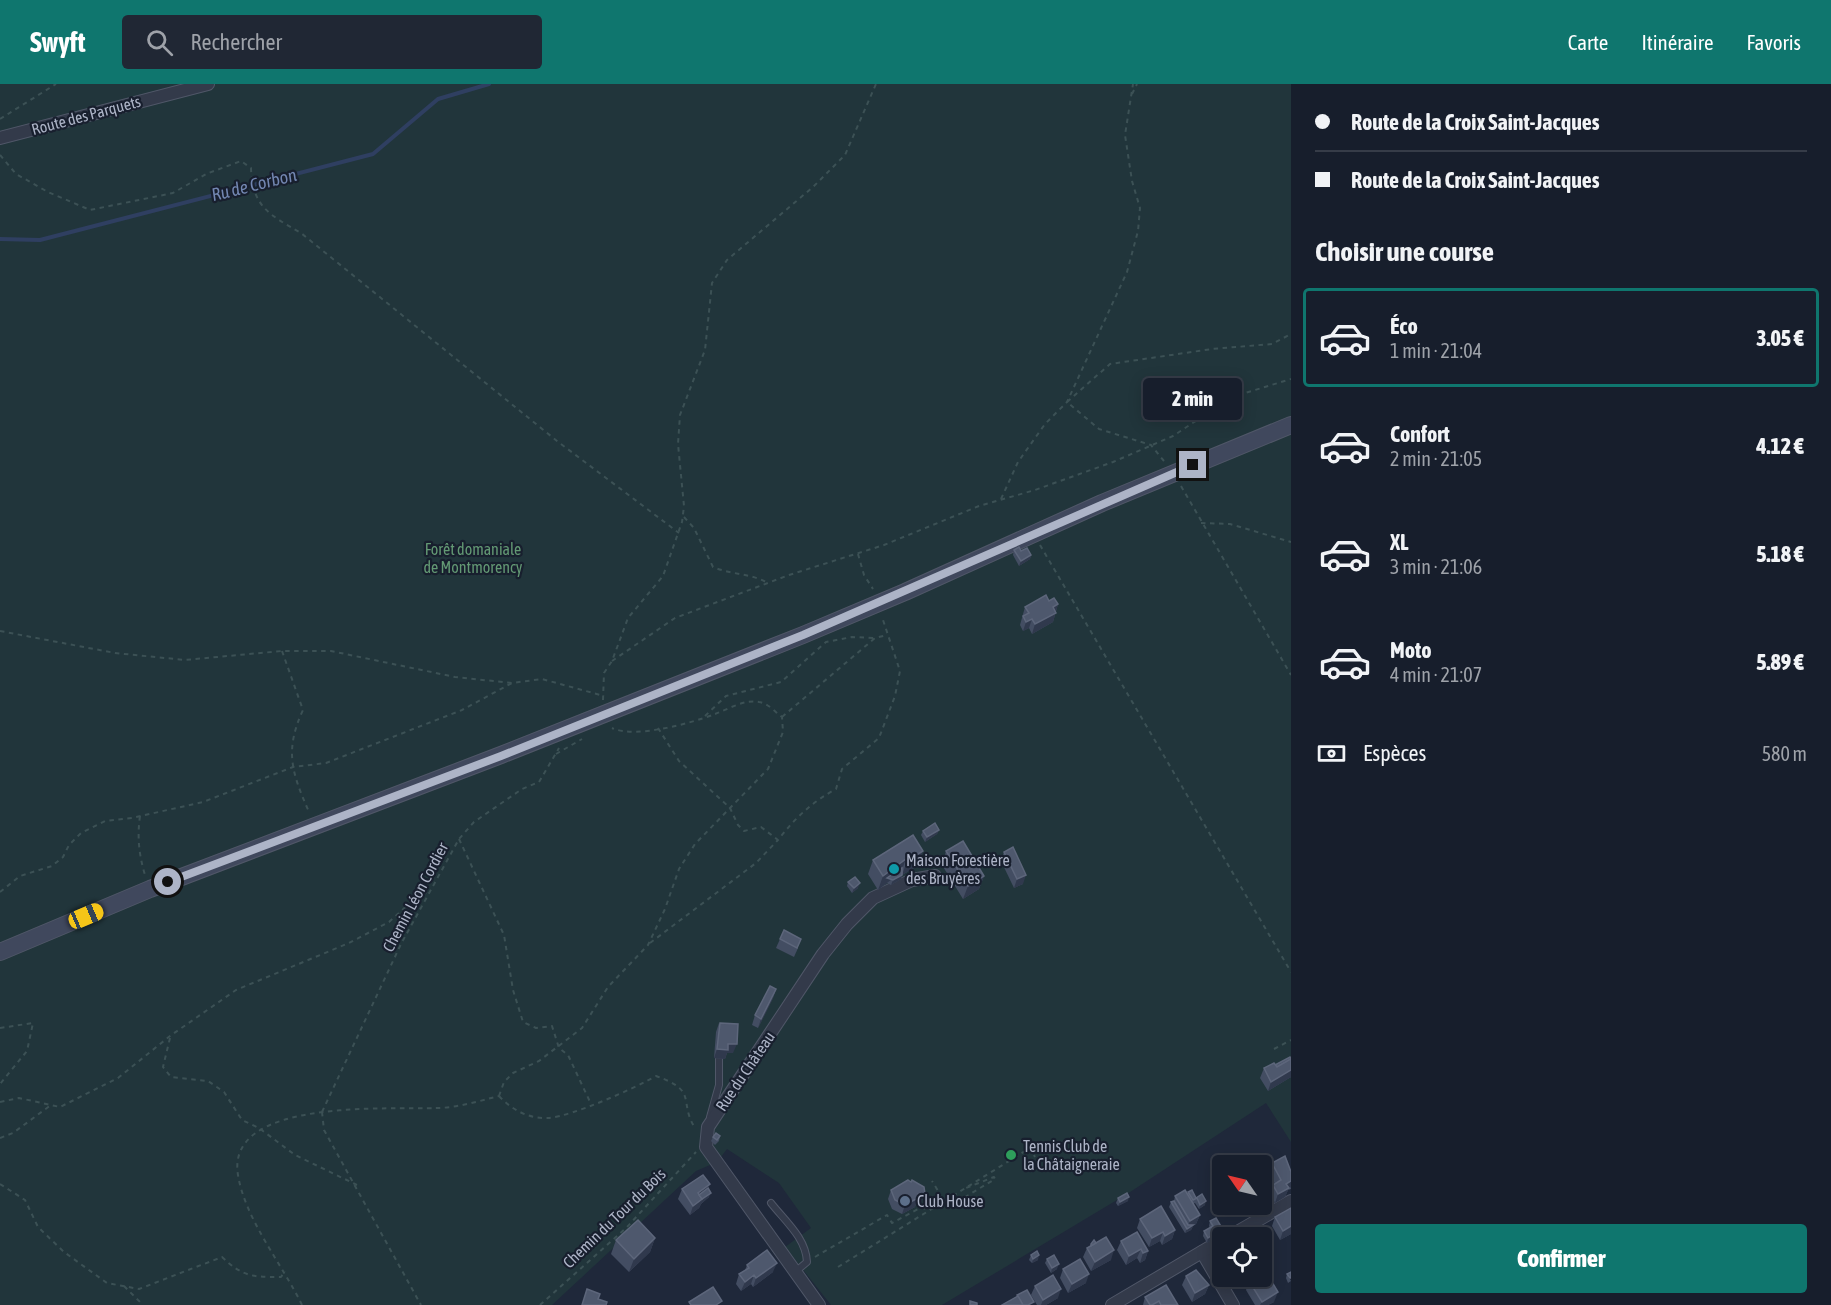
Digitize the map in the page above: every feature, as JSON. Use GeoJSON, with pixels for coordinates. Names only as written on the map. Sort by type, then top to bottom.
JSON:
{"type":"FeatureCollection","features":[{"type":"Feature","properties":{"kind":"street","name":"Route des Parquets"},"geometry":{"type":"LineString","coordinates":[[0,138],[208,84]]}},
{"type":"Feature","properties":{"kind":"street"},"geometry":{"type":"LineString","coordinates":[[0,952],[150,889],[570,728],[602,723],[1174,473],[1291,425]]}},
{"type":"Feature","properties":{"kind":"street","name":"Rue du Château"},"geometry":{"type":"LineString","coordinates":[[819,1305],[705,1147],[702,1128],[823,954],[847,924],[873,898],[912,880],[935,876]]}},
{"type":"Feature","properties":{"kind":"street"},"geometry":{"type":"LineString","coordinates":[[1246,1227],[1291,1201]]}},
{"type":"Feature","properties":{"kind":"street"},"geometry":{"type":"LineString","coordinates":[[1112,1305],[1212,1246]]}},
{"type":"Feature","properties":{"kind":"street"},"geometry":{"type":"LineString","coordinates":[[1202,1252],[1233,1305]]}},
{"type":"Feature","properties":{"kind":"lane"},"geometry":{"type":"LineString","coordinates":[[702,1128],[719,1084],[719,1059]]}},
{"type":"Feature","properties":{"kind":"lane"},"geometry":{"type":"LineString","coordinates":[[771,1203],[807,1251],[807,1262],[795,1272]]}},
{"type":"Feature","properties":{"kind":"path"},"geometry":{"type":"LineString","coordinates":[[0,119],[56,84]]}},
{"type":"Feature","properties":{"kind":"path"},"geometry":{"type":"LineString","coordinates":[[602,723],[604,673],[612,661],[628,618],[663,576],[679,533],[683,516],[678,444],[680,415],[705,350],[712,283],[727,260],[813,187],[845,155],[876,84]]}},
{"type":"Feature","properties":{"kind":"path"},"geometry":{"type":"LineString","coordinates":[[1067,402],[1127,272],[1138,231],[1140,208],[1132,181],[1125,135],[1130,96],[1135,84]]}},
{"type":"Feature","properties":{"kind":"path"},"geometry":{"type":"LineString","coordinates":[[0,155],[16,174],[48,192],[90,210],[173,193],[206,174],[241,161],[251,168],[251,186],[265,212],[301,233],[557,441],[679,533]]}},
{"type":"Feature","properties":{"kind":"path"},"geometry":{"type":"LineString","coordinates":[[1001,499],[1018,462],[1045,424],[1110,364],[1212,349],[1272,344],[1291,334]]}},
{"type":"Feature","properties":{"kind":"path"},"geometry":{"type":"LineString","coordinates":[[612,661],[675,618],[768,583],[858,554],[1001,499],[1035,490],[1113,462],[1181,432],[1232,397],[1291,379]]}},
{"type":"Feature","properties":{"kind":"path"},"geometry":{"type":"LineString","coordinates":[[1067,402],[1100,429],[1151,445],[1174,473],[1291,675]]}},
{"type":"Feature","properties":{"kind":"path"},"geometry":{"type":"LineString","coordinates":[[683,516],[694,528],[713,567],[731,574],[752,574],[768,583]]}},
{"type":"Feature","properties":{"kind":"path"},"geometry":{"type":"LineString","coordinates":[[1201,523],[1230,524],[1291,542]]}},
{"type":"Feature","properties":{"kind":"path"},"geometry":{"type":"LineString","coordinates":[[1033,534],[1291,972]]}},
{"type":"Feature","properties":{"kind":"path"},"geometry":{"type":"LineString","coordinates":[[499,1096],[504,1082],[513,1073],[539,1061],[559,1048],[582,1028],[608,987],[648,945],[756,863],[795,818],[818,799],[836,789],[842,769],[879,738],[895,696],[900,671],[878,604],[864,575],[858,554]]}},
{"type":"Feature","properties":{"kind":"path"},"geometry":{"type":"LineString","coordinates":[[0,631],[115,652],[184,660],[282,651],[331,651],[455,677],[512,683],[542,679],[604,696]]}},
{"type":"Feature","properties":{"kind":"path"},"geometry":{"type":"LineString","coordinates":[[703,718],[726,696],[782,682],[826,642],[852,637],[874,638],[888,634]]}},
{"type":"Feature","properties":{"kind":"path"},"geometry":{"type":"LineString","coordinates":[[782,717],[874,638]]}},
{"type":"Feature","properties":{"kind":"path"},"geometry":{"type":"LineString","coordinates":[[282,651],[303,710],[292,733],[292,766],[315,827]]}},
{"type":"Feature","properties":{"kind":"path"},"geometry":{"type":"LineString","coordinates":[[0,892],[20,876],[52,866],[63,858],[69,845],[81,833],[105,821],[203,802],[292,766],[326,763],[462,710],[512,683]]}},
{"type":"Feature","properties":{"kind":"path"},"geometry":{"type":"LineString","coordinates":[[602,723],[621,732],[641,733],[703,718],[744,702],[760,702],[782,717]]}},
{"type":"Feature","properties":{"kind":"path"},"geometry":{"type":"LineString","coordinates":[[648,945],[665,909],[679,869],[696,844],[768,769],[783,732],[782,717]]}},
{"type":"Feature","properties":{"kind":"path"},"geometry":{"type":"LineString","coordinates":[[602,723],[613,728]]}},
{"type":"Feature","properties":{"kind":"path","name":"Chemin Léon Cordier"},"geometry":{"type":"LineString","coordinates":[[322,1112],[401,944],[459,839],[474,822],[522,789],[539,782],[570,728]]}},
{"type":"Feature","properties":{"kind":"path"},"geometry":{"type":"LineString","coordinates":[[658,728],[679,761],[730,808],[738,825],[744,831],[761,827],[778,840]]}},
{"type":"Feature","properties":{"kind":"path"},"geometry":{"type":"LineString","coordinates":[[556,754],[591,735]]}},
{"type":"Feature","properties":{"kind":"path"},"geometry":{"type":"LineString","coordinates":[[140,816],[137,831],[140,856],[150,889]]}},
{"type":"Feature","properties":{"kind":"path"},"geometry":{"type":"LineString","coordinates":[[459,839],[504,935],[513,990],[523,1022],[536,1028],[552,1026],[559,1048],[567,1055],[591,1104]]}},
{"type":"Feature","properties":{"kind":"path"},"geometry":{"type":"LineString","coordinates":[[0,1101],[19,1098],[60,1107],[118,1078],[170,1036],[236,990],[349,943],[389,922],[411,902],[429,891]]}},
{"type":"Feature","properties":{"kind":"path"},"geometry":{"type":"LineString","coordinates":[[0,1029],[33,1023],[27,1052],[0,1084]]}},
{"type":"Feature","properties":{"kind":"path"},"geometry":{"type":"LineString","coordinates":[[170,1036],[163,1067],[171,1077],[208,1081],[224,1092],[242,1120],[259,1128],[295,1155],[357,1185]]}},
{"type":"Feature","properties":{"kind":"path"},"geometry":{"type":"LineString","coordinates":[[1274,1049],[1291,1040]]}},
{"type":"Feature","properties":{"kind":"path"},"geometry":{"type":"LineString","coordinates":[[499,1096],[509,1107],[521,1113],[547,1118],[591,1104],[656,1076],[675,1083],[684,1093],[689,1106],[689,1118],[702,1128]]}},
{"type":"Feature","properties":{"kind":"path"},"geometry":{"type":"LineString","coordinates":[[302,1305],[285,1271],[248,1209],[237,1173],[240,1153],[259,1128],[270,1123],[322,1112],[394,1107],[438,1108],[499,1096]]}},
{"type":"Feature","properties":{"kind":"path"},"geometry":{"type":"LineString","coordinates":[[0,1138],[13,1133],[51,1105]]}},
{"type":"Feature","properties":{"kind":"path"},"geometry":{"type":"LineString","coordinates":[[322,1112],[324,1130],[357,1185],[420,1305]]}},
{"type":"Feature","properties":{"kind":"path","name":"Chemin du Tour du Bois"},"geometry":{"type":"LineString","coordinates":[[540,1305],[627,1227],[699,1148]]}},
{"type":"Feature","properties":{"kind":"path"},"geometry":{"type":"LineString","coordinates":[[838,1267],[926,1210],[1030,1148],[1035,1158]]}},
{"type":"Feature","properties":{"kind":"path"},"geometry":{"type":"LineString","coordinates":[[957,1192],[994,1177],[995,1179],[957,1202]]}},
{"type":"Feature","properties":{"kind":"path"},"geometry":{"type":"LineString","coordinates":[[807,1262],[886,1215],[892,1223],[922,1207],[940,1194],[932,1181]]}},
{"type":"Feature","properties":{"kind":"path"},"geometry":{"type":"LineString","coordinates":[[0,1184],[25,1200],[38,1227],[63,1252],[107,1283],[139,1289],[152,1286],[205,1261],[222,1257],[238,1272],[254,1277],[281,1277],[285,1271]]}},
{"type":"Feature","properties":{"kind":"path"},"geometry":{"type":"LineString","coordinates":[[922,1207],[926,1210]]}},
{"type":"Feature","properties":{"kind":"path"},"geometry":{"type":"LineString","coordinates":[[124,1287],[143,1305]]}},
{"type":"Feature","properties":{"kind":"green space","name":"Forêt domaniale de Montmorency"},"geometry":{"type":"Polygon","coordinates":[[[0,84],[1291,84],[1291,1142],[1266,1103],[1127,1194],[942,1305],[831,1305],[785,1247],[811,1228],[779,1183],[727,1149],[717,1162],[696,1171],[552,1305],[0,1305],[0,84]]]}},
{"type":"Feature","properties":{"kind":"building"},"geometry":{"type":"Polygon","coordinates":[[[1019,547],[1021,551],[1027,548],[1031,555],[1021,561],[1014,550],[1019,547]]]}},
{"type":"Feature","properties":{"kind":"building"},"geometry":{"type":"Polygon","coordinates":[[[1046,595],[1049,601],[1054,598],[1058,604],[1053,607],[1056,613],[1035,624],[1032,619],[1026,622],[1023,616],[1029,613],[1025,607],[1046,595]]]}},
{"type":"Feature","properties":{"kind":"building"},"geometry":{"type":"Polygon","coordinates":[[[935,823],[939,830],[927,837],[923,831],[935,823]]]}},
{"type":"Feature","properties":{"kind":"building"},"geometry":{"type":"Polygon","coordinates":[[[913,835],[923,851],[907,861],[906,859],[883,876],[873,860],[913,835]]]}},
{"type":"Feature","properties":{"kind":"building"},"geometry":{"type":"Polygon","coordinates":[[[963,841],[984,876],[968,886],[946,851],[963,841]]]}},
{"type":"Feature","properties":{"kind":"building"},"geometry":{"type":"Polygon","coordinates":[[[1013,847],[1026,875],[1017,879],[1004,852],[1013,847]]]}},
{"type":"Feature","properties":{"kind":"building"},"geometry":{"type":"Polygon","coordinates":[[[902,868],[902,875],[893,880],[887,878],[902,868]]]}},
{"type":"Feature","properties":{"kind":"building"},"geometry":{"type":"Polygon","coordinates":[[[855,877],[860,883],[854,888],[848,882],[855,877]]]}},
{"type":"Feature","properties":{"kind":"building"},"geometry":{"type":"Polygon","coordinates":[[[784,930],[801,939],[797,948],[780,939],[784,930]]]}},
{"type":"Feature","properties":{"kind":"building"},"geometry":{"type":"Polygon","coordinates":[[[770,986],[776,989],[761,1019],[755,1015],[770,986]]]}},
{"type":"Feature","properties":{"kind":"building"},"geometry":{"type":"Polygon","coordinates":[[[720,1023],[738,1024],[737,1044],[728,1044],[728,1050],[717,1049],[720,1023]]]}},
{"type":"Feature","properties":{"kind":"building"},"geometry":{"type":"Polygon","coordinates":[[[1290,1057],[1291,1059],[1277,1067],[1275,1065],[1290,1057]]]}},
{"type":"Feature","properties":{"kind":"building"},"geometry":{"type":"Polygon","coordinates":[[[1291,1059],[1291,1070],[1271,1082],[1264,1068],[1274,1063],[1277,1067],[1291,1059]]]}},
{"type":"Feature","properties":{"kind":"building"},"geometry":{"type":"Polygon","coordinates":[[[716,1133],[720,1136],[717,1140],[713,1137],[716,1133]]]}},
{"type":"Feature","properties":{"kind":"building"},"geometry":{"type":"Polygon","coordinates":[[[1285,1156],[1291,1172],[1291,1181],[1286,1184],[1289,1188],[1278,1194],[1273,1185],[1281,1180],[1272,1163],[1285,1156]]]}},
{"type":"Feature","properties":{"kind":"building"},"geometry":{"type":"Polygon","coordinates":[[[703,1175],[710,1184],[698,1193],[702,1199],[693,1206],[682,1189],[703,1175]]]}},
{"type":"Feature","properties":{"kind":"building"},"geometry":{"type":"Polygon","coordinates":[[[908,1180],[924,1187],[925,1194],[918,1194],[918,1198],[905,1205],[895,1200],[891,1190],[908,1180]]]}},
{"type":"Feature","properties":{"kind":"building"},"geometry":{"type":"Polygon","coordinates":[[[708,1188],[711,1193],[702,1199],[699,1195],[708,1188]]]}},
{"type":"Feature","properties":{"kind":"building"},"geometry":{"type":"Polygon","coordinates":[[[1185,1190],[1200,1215],[1190,1221],[1175,1196],[1185,1190]]]}},
{"type":"Feature","properties":{"kind":"building"},"geometry":{"type":"Polygon","coordinates":[[[1192,1190],[1196,1198],[1202,1194],[1206,1201],[1200,1205],[1197,1198],[1193,1200],[1188,1192],[1192,1190]]]}},
{"type":"Feature","properties":{"kind":"building"},"geometry":{"type":"Polygon","coordinates":[[[1127,1193],[1129,1197],[1120,1202],[1118,1198],[1127,1193]]]}},
{"type":"Feature","properties":{"kind":"building"},"geometry":{"type":"Polygon","coordinates":[[[1174,1201],[1188,1225],[1193,1225],[1187,1229],[1171,1202],[1174,1201]]]}},
{"type":"Feature","properties":{"kind":"building"},"geometry":{"type":"Polygon","coordinates":[[[1161,1206],[1175,1230],[1165,1236],[1163,1232],[1152,1238],[1140,1219],[1161,1206]]]}},
{"type":"Feature","properties":{"kind":"building"},"geometry":{"type":"Polygon","coordinates":[[[1291,1208],[1291,1226],[1283,1231],[1275,1217],[1291,1208]]]}},
{"type":"Feature","properties":{"kind":"building"},"geometry":{"type":"Polygon","coordinates":[[[1216,1218],[1221,1227],[1212,1227],[1212,1235],[1208,1238],[1204,1231],[1213,1226],[1210,1221],[1216,1218]]]}},
{"type":"Feature","properties":{"kind":"building"},"geometry":{"type":"Polygon","coordinates":[[[638,1220],[655,1238],[634,1259],[616,1240],[638,1220]]]}},
{"type":"Feature","properties":{"kind":"building"},"geometry":{"type":"Polygon","coordinates":[[[1137,1232],[1148,1251],[1143,1253],[1141,1249],[1129,1256],[1121,1241],[1137,1232]]]}},
{"type":"Feature","properties":{"kind":"building"},"geometry":{"type":"Polygon","coordinates":[[[1106,1237],[1114,1250],[1095,1262],[1087,1248],[1106,1237]]]}},
{"type":"Feature","properties":{"kind":"building"},"geometry":{"type":"Polygon","coordinates":[[[767,1250],[777,1263],[756,1278],[754,1275],[745,1282],[739,1274],[749,1268],[747,1265],[767,1250]]]}},
{"type":"Feature","properties":{"kind":"building"},"geometry":{"type":"Polygon","coordinates":[[[1037,1251],[1039,1255],[1033,1259],[1031,1255],[1037,1251]]]}},
{"type":"Feature","properties":{"kind":"building"},"geometry":{"type":"Polygon","coordinates":[[[1054,1255],[1059,1264],[1052,1268],[1047,1259],[1054,1255]]]}},
{"type":"Feature","properties":{"kind":"building"},"geometry":{"type":"Polygon","coordinates":[[[1080,1259],[1089,1274],[1072,1284],[1063,1269],[1080,1259]]]}},
{"type":"Feature","properties":{"kind":"building"},"geometry":{"type":"Polygon","coordinates":[[[1196,1270],[1209,1285],[1195,1293],[1186,1276],[1196,1270]]]}},
{"type":"Feature","properties":{"kind":"building"},"geometry":{"type":"Polygon","coordinates":[[[1053,1275],[1061,1289],[1043,1300],[1035,1286],[1053,1275]]]}},
{"type":"Feature","properties":{"kind":"building"},"geometry":{"type":"Polygon","coordinates":[[[1272,1282],[1278,1292],[1262,1302],[1253,1287],[1272,1287],[1272,1282]]]}},
{"type":"Feature","properties":{"kind":"building"},"geometry":{"type":"Polygon","coordinates":[[[1166,1285],[1178,1305],[1161,1305],[1159,1301],[1150,1305],[1145,1297],[1166,1285]]]}},
{"type":"Feature","properties":{"kind":"building"},"geometry":{"type":"Polygon","coordinates":[[[713,1287],[722,1301],[716,1305],[691,1305],[689,1302],[713,1287]]]}},
{"type":"Feature","properties":{"kind":"building"},"geometry":{"type":"Polygon","coordinates":[[[587,1289],[600,1294],[598,1299],[607,1302],[606,1305],[582,1305],[587,1289]]]}},
{"type":"Feature","properties":{"kind":"building"},"geometry":{"type":"Polygon","coordinates":[[[1027,1290],[1034,1302],[1023,1305],[1017,1295],[1027,1290]]]}},
{"type":"Feature","properties":{"kind":"building"},"geometry":{"type":"Polygon","coordinates":[[[1018,1296],[1023,1305],[1002,1305],[1018,1296]]]}},
{"type":"Feature","properties":{"kind":"waterway","name":"Ru de Corbon"},"geometry":{"type":"LineString","coordinates":[[0,239],[40,240],[373,154],[438,99],[489,84]]}},
{"type":"Feature","properties":{"kind":"place","name":"Maison Forestière des Bruyères"},"geometry":{"type":"Point","coordinates":[894,869]}},
{"type":"Feature","properties":{"kind":"place","name":"Tennis Club de la Châtaigneraie"},"geometry":{"type":"Point","coordinates":[1011,1155]}},
{"type":"Feature","properties":{"kind":"place","name":"Club House"},"geometry":{"type":"Point","coordinates":[905,1201]}},
{"type":"Feature","properties":{"kind":"route"},"geometry":{"type":"LineString","coordinates":[[168,882],[501,756],[803,635],[1193,465]]}}]}
